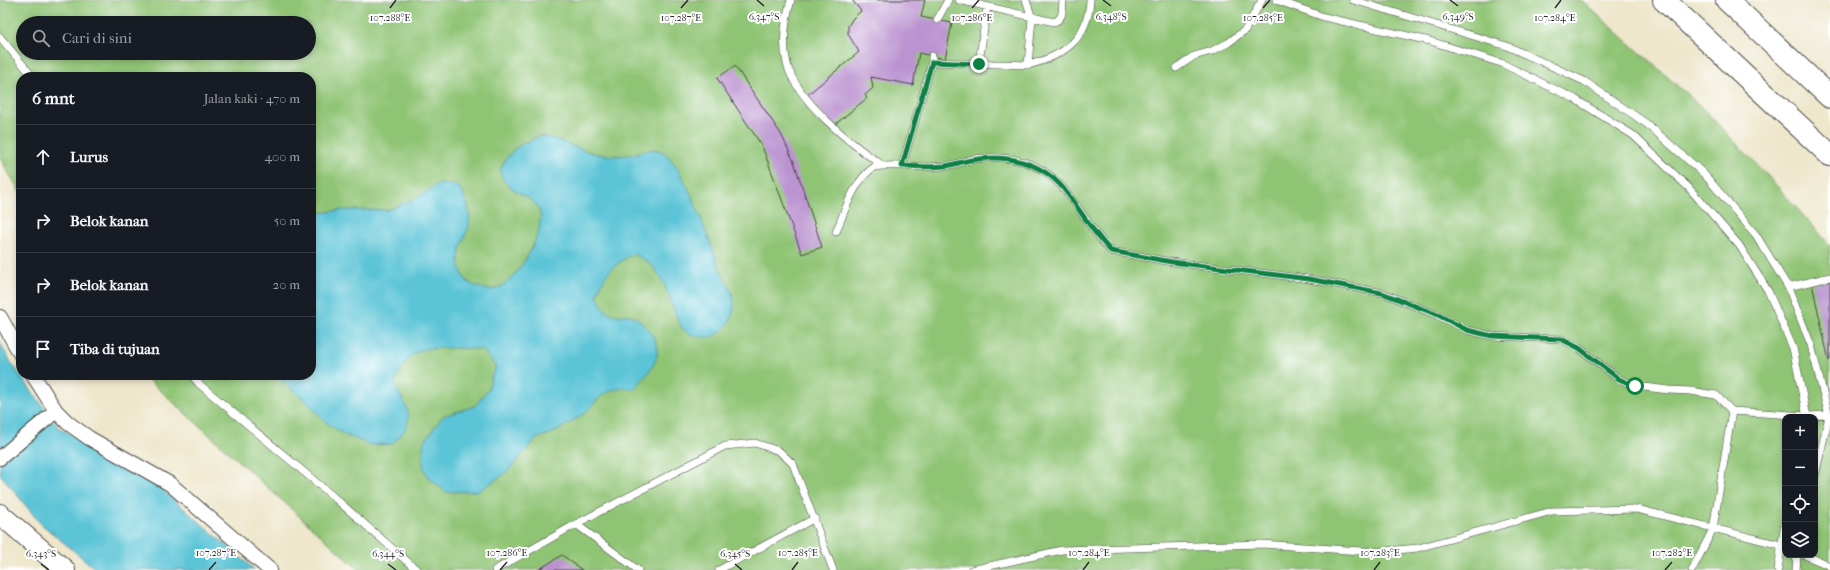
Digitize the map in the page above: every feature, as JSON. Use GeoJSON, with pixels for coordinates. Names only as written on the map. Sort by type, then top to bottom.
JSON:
{"type":"FeatureCollection","features":[{"type":"Feature","properties":{"kind":"highway"},"geometry":{"type":"LineString","coordinates":[[1664,0],[1830,155]]}},
{"type":"Feature","properties":{"kind":"highway"},"geometry":{"type":"LineString","coordinates":[[1727,0],[1830,97]]}},
{"type":"Feature","properties":{"kind":"main road"},"geometry":{"type":"LineString","coordinates":[[0,514],[65,570]]}},
{"type":"Feature","properties":{"kind":"street"},"geometry":{"type":"LineString","coordinates":[[0,317],[16,346]]}},
{"type":"Feature","properties":{"kind":"street"},"geometry":{"type":"LineString","coordinates":[[35,380],[56,411],[68,423],[89,438],[170,484],[270,570]]}},
{"type":"Feature","properties":{"kind":"street"},"geometry":{"type":"LineString","coordinates":[[0,458],[56,411]]}},
{"type":"Feature","properties":{"kind":"lane"},"geometry":{"type":"LineString","coordinates":[[791,0],[785,31],[785,49],[787,64],[792,77],[832,127],[857,148],[882,165]]}},
{"type":"Feature","properties":{"kind":"lane"},"geometry":{"type":"LineString","coordinates":[[937,20],[948,0]]}},
{"type":"Feature","properties":{"kind":"lane"},"geometry":{"type":"LineString","coordinates":[[959,0],[1054,22],[1062,16],[1063,0]]}},
{"type":"Feature","properties":{"kind":"lane"},"geometry":{"type":"LineString","coordinates":[[1026,0],[1032,18],[1028,65]]}},
{"type":"Feature","properties":{"kind":"lane"},"geometry":{"type":"LineString","coordinates":[[902,166],[932,59],[979,64],[1028,65],[1051,57],[1066,49],[1078,38],[1085,25],[1090,0]]}},
{"type":"Feature","properties":{"kind":"lane"},"geometry":{"type":"LineString","coordinates":[[1176,68],[1194,56],[1212,51],[1228,43],[1245,30],[1262,0]]}},
{"type":"Feature","properties":{"kind":"lane"},"geometry":{"type":"LineString","coordinates":[[1276,0],[1324,17],[1430,41],[1501,63],[1575,98],[1633,134],[1689,188],[1734,240],[1768,291],[1793,348],[1806,414]]}},
{"type":"Feature","properties":{"kind":"lane"},"geometry":{"type":"LineString","coordinates":[[1353,0],[1507,46],[1584,81],[1647,124],[1704,174],[1756,235],[1788,287],[1811,345],[1830,415],[1818,464]]}},
{"type":"Feature","properties":{"kind":"lane"},"geometry":{"type":"LineString","coordinates":[[979,64],[987,7]]}},
{"type":"Feature","properties":{"kind":"lane"},"geometry":{"type":"LineString","coordinates":[[0,37],[16,56]]}},
{"type":"Feature","properties":{"kind":"lane"},"geometry":{"type":"LineString","coordinates":[[19,60],[29,72]]}},
{"type":"Feature","properties":{"kind":"lane"},"geometry":{"type":"LineString","coordinates":[[836,232],[853,194],[868,171],[874,167],[882,165],[944,166],[973,160],[1001,158],[1022,160],[1041,169],[1062,187],[1090,227],[1111,251],[1172,262],[1309,279],[1382,293],[1438,315],[1467,330],[1492,336],[1561,339],[1579,348],[1619,379],[1635,386],[1716,395],[1732,411],[1782,415]]}},
{"type":"Feature","properties":{"kind":"lane"},"geometry":{"type":"LineString","coordinates":[[1788,287],[1830,276]]}},
{"type":"Feature","properties":{"kind":"lane"},"geometry":{"type":"LineString","coordinates":[[196,380],[417,570]]}},
{"type":"Feature","properties":{"kind":"lane"},"geometry":{"type":"LineString","coordinates":[[1692,570],[1712,529],[1732,411]]}},
{"type":"Feature","properties":{"kind":"lane"},"geometry":{"type":"LineString","coordinates":[[1818,416],[1830,415]]}},
{"type":"Feature","properties":{"kind":"lane"},"geometry":{"type":"LineString","coordinates":[[495,570],[576,524],[725,446],[755,443],[779,451],[793,464],[834,570]]}},
{"type":"Feature","properties":{"kind":"lane"},"geometry":{"type":"LineString","coordinates":[[972,570],[1062,550],[1262,544],[1375,552],[1418,548],[1552,512],[1637,509],[1712,529],[1782,545]]}},
{"type":"Feature","properties":{"kind":"lane"},"geometry":{"type":"LineString","coordinates":[[719,570],[815,518]]}},
{"type":"Feature","properties":{"kind":"lane"},"geometry":{"type":"LineString","coordinates":[[576,524],[638,570]]}},
{"type":"Feature","properties":{"kind":"lane"},"geometry":{"type":"LineString","coordinates":[[1778,570],[1782,550]]}},
{"type":"Feature","properties":{"kind":"lane"},"geometry":{"type":"LineString","coordinates":[[1796,570],[1797,558]]}},
{"type":"Feature","properties":{"kind":"lane"},"geometry":{"type":"LineString","coordinates":[[1813,558],[1830,566]]}},
{"type":"Feature","properties":{"kind":"green space"},"geometry":{"type":"Polygon","coordinates":[[[0,0],[1581,0],[1698,104],[1765,173],[1830,245],[1830,570],[359,570],[149,380],[316,380],[316,72],[16,72],[16,185],[0,158],[0,0]]]}},
{"type":"Feature","properties":{"kind":"water"},"geometry":{"type":"Polygon","coordinates":[[[541,136],[597,154],[623,156],[657,150],[661,151],[670,158],[679,171],[696,206],[721,272],[732,293],[734,304],[733,313],[726,327],[720,333],[705,337],[696,336],[689,333],[681,326],[662,279],[657,272],[643,259],[633,254],[626,258],[614,266],[606,275],[597,295],[606,311],[613,314],[635,317],[647,328],[653,337],[657,345],[656,360],[647,375],[634,389],[623,388],[612,390],[601,396],[585,413],[576,419],[557,431],[536,439],[507,472],[479,491],[446,492],[428,477],[423,466],[423,443],[443,416],[475,406],[489,388],[491,377],[496,367],[483,350],[433,348],[421,350],[412,355],[394,383],[407,408],[408,421],[405,428],[392,444],[371,445],[345,435],[327,423],[306,401],[282,380],[316,380],[316,213],[343,210],[388,210],[420,196],[438,184],[457,185],[463,194],[469,214],[469,226],[461,246],[459,256],[460,267],[465,279],[468,282],[485,289],[496,289],[512,277],[520,267],[538,233],[540,213],[538,207],[530,199],[509,186],[503,179],[500,171],[511,152],[527,142],[541,136]]]}},
{"type":"Feature","properties":{"kind":"water"},"geometry":{"type":"Polygon","coordinates":[[[0,343],[16,369],[16,380],[24,380],[58,427],[159,487],[255,570],[97,570],[40,523],[0,474],[0,343]]]}},
{"type":"Feature","properties":{"kind":"building"},"geometry":{"type":"Polygon","coordinates":[[[852,0],[925,0],[921,17],[952,23],[945,59],[919,53],[913,85],[871,77],[873,88],[865,95],[867,98],[833,126],[807,95],[859,52],[848,34],[848,26],[853,18],[861,11],[852,0]]]}},
{"type":"Feature","properties":{"kind":"building"},"geometry":{"type":"Polygon","coordinates":[[[735,66],[781,134],[794,162],[822,247],[802,254],[762,146],[717,78],[735,66]]]}},
{"type":"Feature","properties":{"kind":"building"},"geometry":{"type":"Polygon","coordinates":[[[1830,280],[1830,360],[1829,361],[1812,284],[1830,280]]]}},
{"type":"Feature","properties":{"kind":"building"},"geometry":{"type":"Polygon","coordinates":[[[562,555],[582,570],[538,570],[562,555]]]}},
{"type":"Feature","properties":{"kind":"route"},"geometry":{"type":"LineString","coordinates":[[979,64],[932,62],[902,166],[944,166],[973,160],[1001,158],[1022,160],[1041,169],[1062,187],[1103,244],[1111,251],[1118,254],[1309,279],[1382,293],[1438,315],[1467,330],[1492,336],[1561,339],[1579,348],[1619,379],[1635,386]]}}]}
